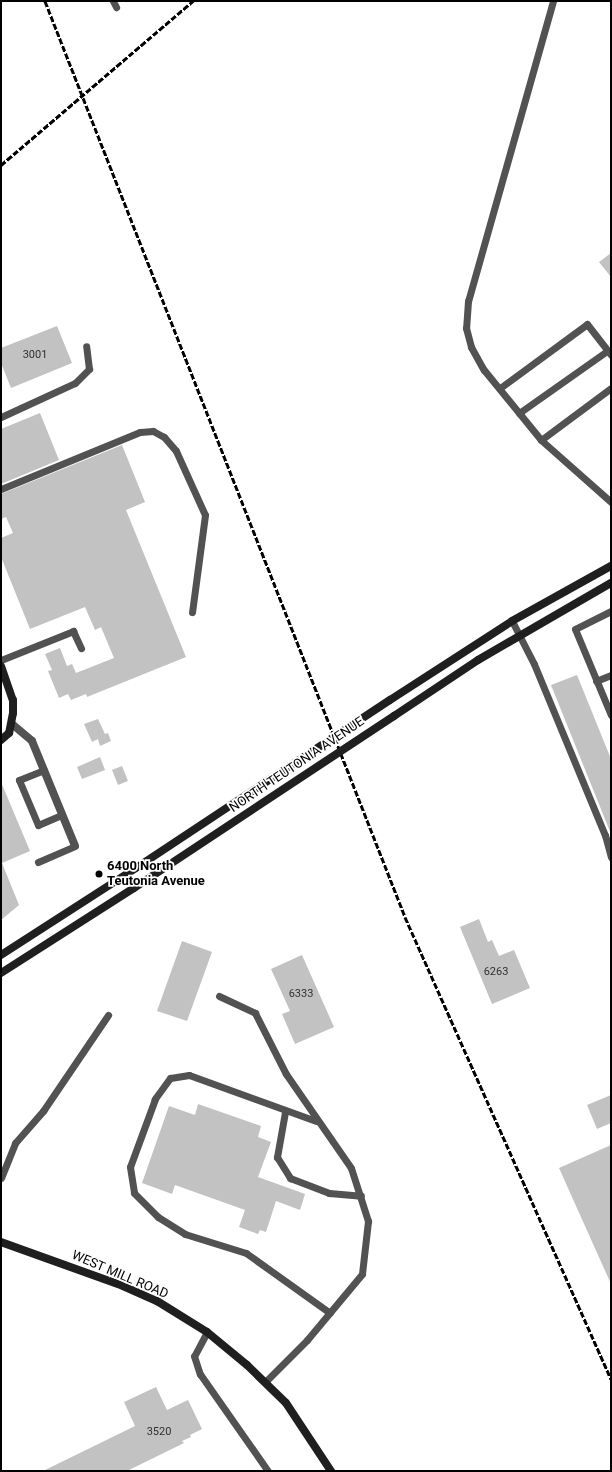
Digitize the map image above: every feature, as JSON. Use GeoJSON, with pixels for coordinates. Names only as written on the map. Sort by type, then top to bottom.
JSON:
{"type":"FeatureCollection","features":[{"type":"Feature","properties":{"kind":"main road","name":"NORTH TEUTONIA AVENUE"},"geometry":{"type":"LineString","coordinates":[[1,955],[512,621],[611,566]]}},
{"type":"Feature","properties":{"kind":"main road","name":"NORTH TEUTONIA AVENUE"},"geometry":{"type":"LineString","coordinates":[[1,973],[134,888],[519,635],[611,583]]}},
{"type":"Feature","properties":{"kind":"main road"},"geometry":{"type":"LineString","coordinates":[[1,666],[13,700],[12,724],[9,733],[1,740]]}},
{"type":"Feature","properties":{"kind":"main road","name":"WEST MILL ROAD"},"geometry":{"type":"LineString","coordinates":[[1,1242],[123,1286],[157,1301],[207,1332],[265,1382],[286,1403],[328,1470]]}},
{"type":"Feature","properties":{"kind":"street"},"geometry":{"type":"LineString","coordinates":[[12,724],[32,741],[75,846]]}},
{"type":"Feature","properties":{"kind":"lane"},"geometry":{"type":"LineString","coordinates":[[553,1],[468,301],[466,328],[471,347],[500,388],[541,440],[611,502]]}},
{"type":"Feature","properties":{"kind":"lane"},"geometry":{"type":"LineString","coordinates":[[500,388],[587,324],[609,353],[519,412]]}},
{"type":"Feature","properties":{"kind":"lane"},"geometry":{"type":"LineString","coordinates":[[1,417],[75,383],[89,369],[86,346]]}},
{"type":"Feature","properties":{"kind":"lane"},"geometry":{"type":"LineString","coordinates":[[541,440],[611,388]]}},
{"type":"Feature","properties":{"kind":"lane"},"geometry":{"type":"LineString","coordinates":[[1,489],[140,432],[153,431],[164,437],[176,451],[204,515],[192,612]]}},
{"type":"Feature","properties":{"kind":"lane"},"geometry":{"type":"LineString","coordinates":[[611,612],[575,629],[611,716]]}},
{"type":"Feature","properties":{"kind":"lane"},"geometry":{"type":"LineString","coordinates":[[512,621],[534,664],[596,814],[611,857]]}},
{"type":"Feature","properties":{"kind":"lane"},"geometry":{"type":"LineString","coordinates":[[1,660],[73,631],[81,648]]}},
{"type":"Feature","properties":{"kind":"lane"},"geometry":{"type":"LineString","coordinates":[[596,681],[611,675]]}},
{"type":"Feature","properties":{"kind":"lane"},"geometry":{"type":"LineString","coordinates":[[44,770],[19,780],[38,825],[62,815]]}},
{"type":"Feature","properties":{"kind":"lane"},"geometry":{"type":"LineString","coordinates":[[38,862],[75,846]]}},
{"type":"Feature","properties":{"kind":"lane"},"geometry":{"type":"LineString","coordinates":[[219,996],[255,1012],[286,1074],[316,1122],[351,1168],[368,1222],[362,1274],[330,1313],[265,1382]]}},
{"type":"Feature","properties":{"kind":"lane"},"geometry":{"type":"LineString","coordinates":[[1,1178],[15,1143],[43,1111],[108,1015]]}},
{"type":"Feature","properties":{"kind":"lane"},"geometry":{"type":"LineString","coordinates":[[316,1122],[285,1112],[190,1075],[170,1078],[155,1099],[130,1167],[134,1193],[158,1217],[185,1234],[246,1253],[330,1313]]}},
{"type":"Feature","properties":{"kind":"lane"},"geometry":{"type":"LineString","coordinates":[[285,1112],[277,1157],[290,1178],[329,1193],[361,1196]]}},
{"type":"Feature","properties":{"kind":"lane"},"geometry":{"type":"LineString","coordinates":[[207,1332],[194,1356],[198,1370],[268,1471]]}},
{"type":"Feature","properties":{"kind":"building"},"geometry":{"type":"Polygon","coordinates":[[[611,253],[611,277],[599,262],[611,253]]]}},
{"type":"Feature","properties":{"kind":"building"},"geometry":{"type":"Polygon","coordinates":[[[57,326],[72,363],[11,388],[1,363],[1,348],[57,326]]]}},
{"type":"Feature","properties":{"kind":"building"},"geometry":{"type":"Polygon","coordinates":[[[40,413],[59,460],[1,484],[1,429],[40,413]]]}},
{"type":"Feature","properties":{"kind":"building"},"geometry":{"type":"Polygon","coordinates":[[[122,445],[145,502],[126,510],[186,657],[87,697],[86,694],[71,700],[68,694],[59,698],[48,671],[52,670],[45,654],[60,648],[67,666],[72,664],[76,673],[114,658],[101,627],[95,630],[85,607],[30,629],[1,557],[1,538],[13,533],[6,517],[1,519],[1,494],[122,445]]]}},
{"type":"Feature","properties":{"kind":"building"},"geometry":{"type":"Polygon","coordinates":[[[577,675],[611,759],[611,834],[551,685],[577,675]]]}},
{"type":"Feature","properties":{"kind":"building"},"geometry":{"type":"Polygon","coordinates":[[[98,719],[105,734],[108,733],[111,741],[100,746],[98,739],[92,742],[84,724],[98,719]]]}},
{"type":"Feature","properties":{"kind":"building"},"geometry":{"type":"Polygon","coordinates":[[[100,757],[105,770],[82,779],[77,767],[100,757]]]}},
{"type":"Feature","properties":{"kind":"building"},"geometry":{"type":"Polygon","coordinates":[[[122,766],[128,781],[118,785],[112,770],[122,766]]]}},
{"type":"Feature","properties":{"kind":"building"},"geometry":{"type":"Polygon","coordinates":[[[1,782],[30,851],[2,863],[19,905],[1,920],[1,782]]]}},
{"type":"Feature","properties":{"kind":"building"},"geometry":{"type":"Polygon","coordinates":[[[479,919],[488,942],[492,940],[499,956],[514,950],[530,988],[492,1004],[460,927],[479,919]]]}},
{"type":"Feature","properties":{"kind":"building"},"geometry":{"type":"Polygon","coordinates":[[[182,941],[212,952],[187,1021],[157,1011],[182,941]]]}},
{"type":"Feature","properties":{"kind":"building"},"geometry":{"type":"Polygon","coordinates":[[[302,955],[334,1027],[295,1044],[282,1014],[290,1011],[271,969],[302,955]]]}},
{"type":"Feature","properties":{"kind":"building"},"geometry":{"type":"Polygon","coordinates":[[[611,1095],[611,1123],[597,1129],[587,1105],[611,1095]]]}},
{"type":"Feature","properties":{"kind":"building"},"geometry":{"type":"Polygon","coordinates":[[[198,1104],[261,1126],[258,1137],[271,1142],[258,1177],[305,1194],[300,1210],[276,1201],[266,1232],[260,1230],[258,1234],[239,1227],[245,1210],[175,1185],[172,1194],[142,1183],[169,1106],[195,1115],[198,1104]]]}},
{"type":"Feature","properties":{"kind":"building"},"geometry":{"type":"Polygon","coordinates":[[[611,1145],[611,1284],[559,1168],[611,1145]]]}},
{"type":"Feature","properties":{"kind":"building"},"geometry":{"type":"Polygon","coordinates":[[[156,1387],[167,1410],[188,1400],[202,1429],[190,1435],[191,1437],[182,1441],[184,1443],[127,1471],[43,1471],[135,1426],[124,1402],[156,1387]]]}},
{"type":"Feature","properties":{"kind":"railway"},"geometry":{"type":"LineString","coordinates":[[45,1],[405,917],[611,1379]]}},
{"type":"Feature","properties":{"kind":"railway"},"geometry":{"type":"LineString","coordinates":[[1,165],[193,1]]}},
{"type":"Feature","properties":{"kind":"place","name":"6400 North Teutonia Avenue"},"geometry":{"type":"Point","coordinates":[99,874]}}]}
